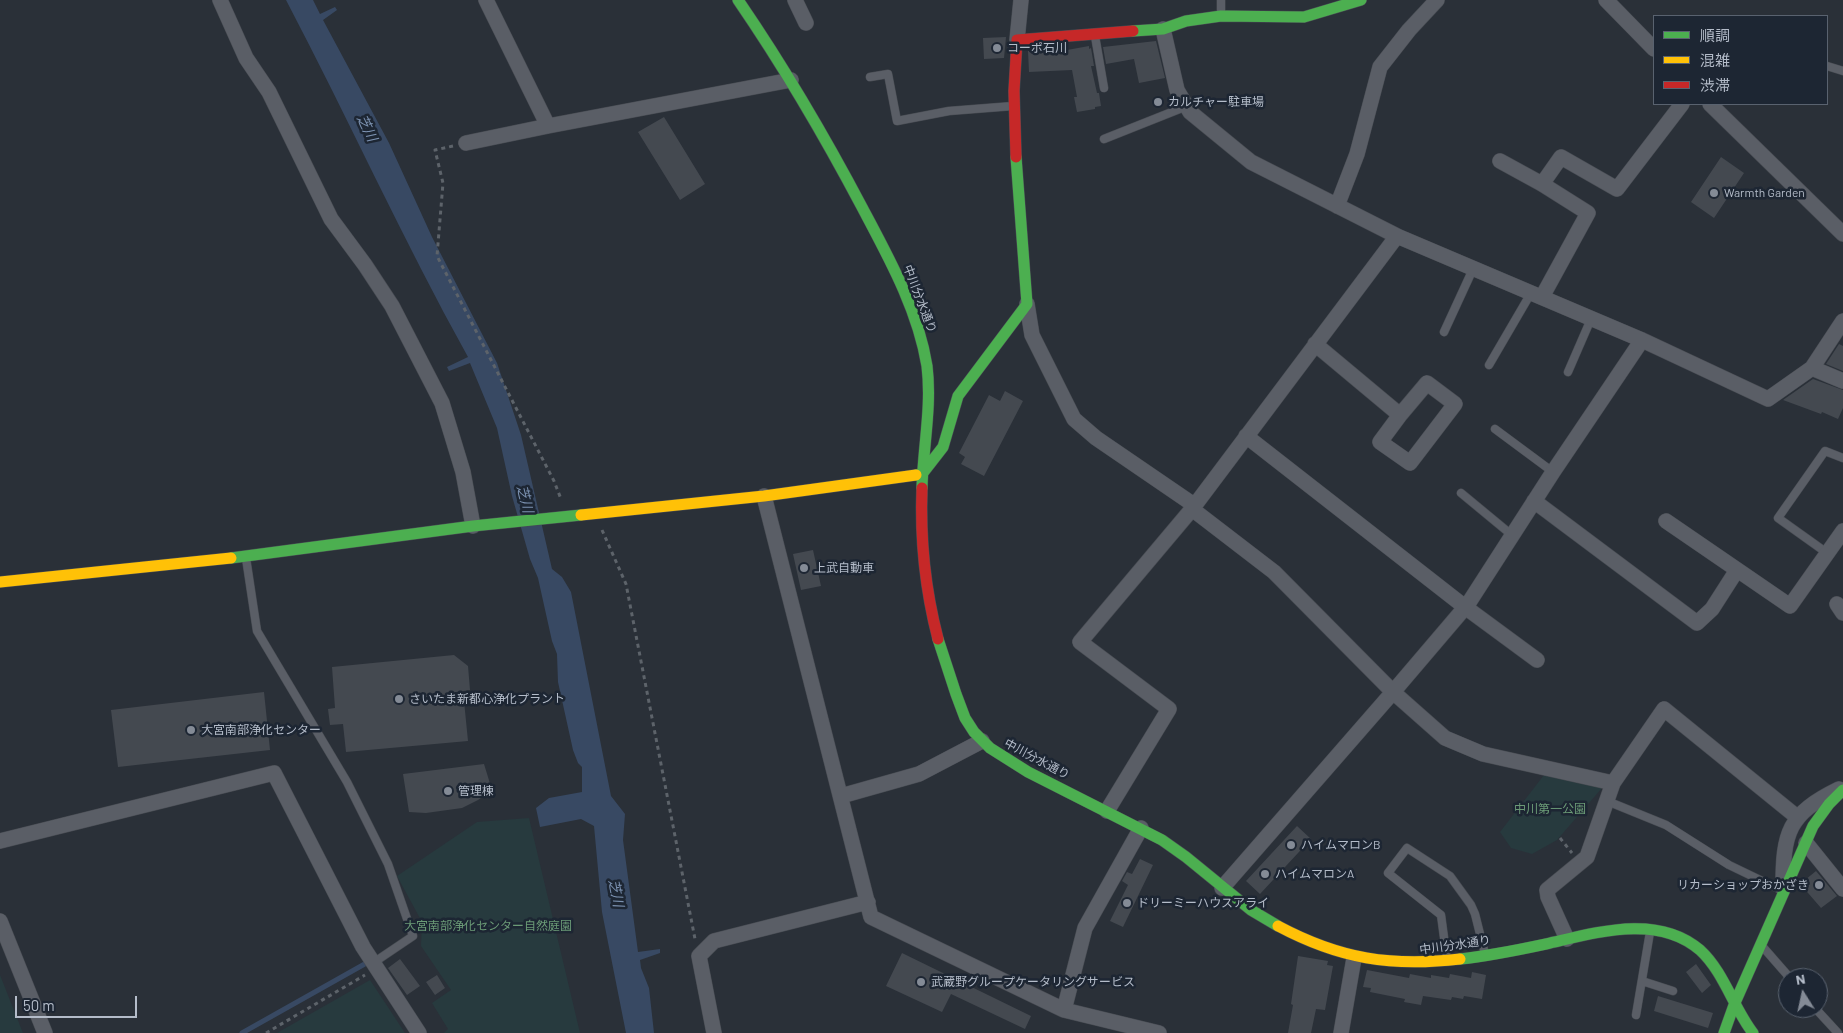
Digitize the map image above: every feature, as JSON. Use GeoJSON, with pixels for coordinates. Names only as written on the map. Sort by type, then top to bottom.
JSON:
{"type":"FeatureCollection","features":[{"type":"Feature","properties":{"kind":"street"},"geometry":{"type":"LineString","coordinates":[[220,0],[246,58],[269,92],[331,219],[392,306],[442,403],[477,525]]}},
{"type":"Feature","properties":{"kind":"street"},"geometry":{"type":"LineString","coordinates":[[486,0],[548,126]]}},
{"type":"Feature","properties":{"kind":"street","name":"中川分水通り"},"geometry":{"type":"LineString","coordinates":[[738,0],[790,80],[834,155],[885,251],[916,321],[929,379],[928,419],[922,474],[921,542],[924,573],[941,650],[962,712],[971,728],[982,741],[1009,762],[1141,828],[1174,847],[1261,918],[1313,945],[1354,958],[1400,963],[1447,962],[1611,930],[1629,928],[1651,930],[1674,936],[1694,945],[1720,975],[1734,1005],[1753,1033]]}},
{"type":"Feature","properties":{"kind":"street"},"geometry":{"type":"LineString","coordinates":[[795,0],[806,23]]}},
{"type":"Feature","properties":{"kind":"street"},"geometry":{"type":"LineString","coordinates":[[1021,0],[1014,106],[1027,304],[1032,335],[1074,419],[1096,438],[1193,507],[1274,572],[1393,692],[1445,738],[1483,754],[1613,784]]}},
{"type":"Feature","properties":{"kind":"street"},"geometry":{"type":"LineString","coordinates":[[1018,40],[1163,30],[1186,21],[1222,16],[1304,17],[1361,0]]}},
{"type":"Feature","properties":{"kind":"street"},"geometry":{"type":"LineString","coordinates":[[1337,206],[1357,154],[1380,66],[1409,30],[1437,0]]}},
{"type":"Feature","properties":{"kind":"street"},"geometry":{"type":"LineString","coordinates":[[1606,0],[1653,48]]}},
{"type":"Feature","properties":{"kind":"street"},"geometry":{"type":"LineString","coordinates":[[1163,30],[1177,90],[1190,112],[1251,162],[1396,236],[1642,340],[1768,399],[1812,368],[1843,321]]}},
{"type":"Feature","properties":{"kind":"street"},"geometry":{"type":"LineString","coordinates":[[466,143],[790,80]]}},
{"type":"Feature","properties":{"kind":"street"},"geometry":{"type":"LineString","coordinates":[[1542,184],[1561,157],[1617,189],[1681,105]]}},
{"type":"Feature","properties":{"kind":"street"},"geometry":{"type":"LineString","coordinates":[[1711,105],[1843,234]]}},
{"type":"Feature","properties":{"kind":"street"},"geometry":{"type":"LineString","coordinates":[[1500,161],[1542,184],[1588,213],[1536,295]]}},
{"type":"Feature","properties":{"kind":"street"},"geometry":{"type":"LineString","coordinates":[[1107,811],[1170,709],[1080,642],[1193,507],[1396,236]]}},
{"type":"Feature","properties":{"kind":"street"},"geometry":{"type":"LineString","coordinates":[[0,582],[246,556],[477,525],[764,496],[922,474],[943,447],[958,396],[1027,304]]}},
{"type":"Feature","properties":{"kind":"street"},"geometry":{"type":"LineString","coordinates":[[1222,888],[1465,607],[1642,340]]}},
{"type":"Feature","properties":{"kind":"street"},"geometry":{"type":"LineString","coordinates":[[1315,344],[1400,415]]}},
{"type":"Feature","properties":{"kind":"street"},"geometry":{"type":"LineString","coordinates":[[1812,368],[1843,381]]}},
{"type":"Feature","properties":{"kind":"street"},"geometry":{"type":"LineString","coordinates":[[1427,383],[1455,404],[1410,463],[1380,442],[1400,415],[1427,383]]}},
{"type":"Feature","properties":{"kind":"street"},"geometry":{"type":"LineString","coordinates":[[1246,436],[1465,607],[1537,660]]}},
{"type":"Feature","properties":{"kind":"street"},"geometry":{"type":"LineString","coordinates":[[764,496],[871,917],[1064,1010],[1159,1033]]}},
{"type":"Feature","properties":{"kind":"street"},"geometry":{"type":"LineString","coordinates":[[1534,501],[1697,623],[1712,608],[1736,570]]}},
{"type":"Feature","properties":{"kind":"street"},"geometry":{"type":"LineString","coordinates":[[1666,521],[1790,606],[1843,531]]}},
{"type":"Feature","properties":{"kind":"street"},"geometry":{"type":"LineString","coordinates":[[1567,939],[1548,897],[1547,890],[1587,857],[1613,784],[1664,709],[1797,817]]}},
{"type":"Feature","properties":{"kind":"street"},"geometry":{"type":"LineString","coordinates":[[841,796],[919,774],[982,741]]}},
{"type":"Feature","properties":{"kind":"street"},"geometry":{"type":"LineString","coordinates":[[0,842],[274,773],[363,947],[419,1033]]}},
{"type":"Feature","properties":{"kind":"street"},"geometry":{"type":"LineString","coordinates":[[1783,892],[1783,862],[1786,842],[1797,817],[1821,798],[1843,788]]}},
{"type":"Feature","properties":{"kind":"street"},"geometry":{"type":"LineString","coordinates":[[1724,1033],[1734,1005],[1813,826],[1843,788]]}},
{"type":"Feature","properties":{"kind":"street"},"geometry":{"type":"LineString","coordinates":[[1064,1010],[1085,928],[1141,828]]}},
{"type":"Feature","properties":{"kind":"street"},"geometry":{"type":"LineString","coordinates":[[1806,843],[1843,889]]}},
{"type":"Feature","properties":{"kind":"street"},"geometry":{"type":"LineString","coordinates":[[714,1033],[699,956],[714,941],[868,902]]}},
{"type":"Feature","properties":{"kind":"street"},"geometry":{"type":"LineString","coordinates":[[0,921],[45,1033]]}},
{"type":"Feature","properties":{"kind":"street"},"geometry":{"type":"LineString","coordinates":[[1341,1033],[1354,958]]}},
{"type":"Feature","properties":{"kind":"lane"},"geometry":{"type":"LineString","coordinates":[[1220,0],[1222,16]]}},
{"type":"Feature","properties":{"kind":"lane"},"geometry":{"type":"LineString","coordinates":[[1094,34],[1104,88]]}},
{"type":"Feature","properties":{"kind":"lane"},"geometry":{"type":"LineString","coordinates":[[1828,66],[1843,71]]}},
{"type":"Feature","properties":{"kind":"lane"},"geometry":{"type":"LineString","coordinates":[[870,77],[888,74],[897,121],[949,111],[1014,106]]}},
{"type":"Feature","properties":{"kind":"lane"},"geometry":{"type":"LineString","coordinates":[[1104,139],[1187,106]]}},
{"type":"Feature","properties":{"kind":"lane"},"geometry":{"type":"LineString","coordinates":[[1444,332],[1473,268]]}},
{"type":"Feature","properties":{"kind":"lane"},"geometry":{"type":"LineString","coordinates":[[1489,366],[1536,295]]}},
{"type":"Feature","properties":{"kind":"lane"},"geometry":{"type":"LineString","coordinates":[[1568,372],[1591,319]]}},
{"type":"Feature","properties":{"kind":"lane"},"geometry":{"type":"LineString","coordinates":[[1495,429],[1553,472]]}},
{"type":"Feature","properties":{"kind":"lane"},"geometry":{"type":"LineString","coordinates":[[1827,553],[1778,518],[1825,451],[1843,458]]}},
{"type":"Feature","properties":{"kind":"lane"},"geometry":{"type":"LineString","coordinates":[[1461,493],[1513,536]]}},
{"type":"Feature","properties":{"kind":"lane"},"geometry":{"type":"LineString","coordinates":[[246,556],[257,631],[348,782],[388,864],[413,936],[375,966]]}},
{"type":"Feature","properties":{"kind":"lane"},"geometry":{"type":"LineString","coordinates":[[1607,801],[1666,825],[1729,865],[1783,892]]}},
{"type":"Feature","properties":{"kind":"lane"},"geometry":{"type":"LineString","coordinates":[[1447,962],[1441,915],[1388,874],[1407,848],[1450,876],[1471,904],[1485,955]]}},
{"type":"Feature","properties":{"kind":"lane"},"geometry":{"type":"LineString","coordinates":[[1636,1016],[1651,930]]}},
{"type":"Feature","properties":{"kind":"lane"},"geometry":{"type":"LineString","coordinates":[[1761,944],[1781,968]]}},
{"type":"Feature","properties":{"kind":"lane"},"geometry":{"type":"LineString","coordinates":[[1642,981],[1673,991]]}},
{"type":"Feature","properties":{"kind":"lane"},"geometry":{"type":"LineString","coordinates":[[1824,1018],[1838,1033]]}},
{"type":"Feature","properties":{"kind":"path"},"geometry":{"type":"LineString","coordinates":[[466,143],[435,150],[443,183],[437,256],[554,481],[564,516]]}},
{"type":"Feature","properties":{"kind":"path"},"geometry":{"type":"LineString","coordinates":[[595,513],[626,584],[699,956]]}},
{"type":"Feature","properties":{"kind":"path"},"geometry":{"type":"LineString","coordinates":[[1560,838],[1575,857],[1578,851]]}},
{"type":"Feature","properties":{"kind":"path"},"geometry":{"type":"LineString","coordinates":[[266,1033],[375,966]]}},
{"type":"Feature","properties":{"kind":"green space","name":"中川第一公園"},"geometry":{"type":"Polygon","coordinates":[[[1544,775],[1602,788],[1557,840],[1532,854],[1511,848],[1500,832],[1544,775]]]}},
{"type":"Feature","properties":{"kind":"green space","name":"大宮南部浄化センター自然庭園"},"geometry":{"type":"Polygon","coordinates":[[[529,818],[580,1033],[444,1033],[448,1029],[432,1003],[451,990],[421,946],[422,922],[397,876],[477,822],[529,818]]]}},
{"type":"Feature","properties":{"kind":"green space"},"geometry":{"type":"Polygon","coordinates":[[[0,975],[23,1033],[0,1033],[0,975]]]}},
{"type":"Feature","properties":{"kind":"green space"},"geometry":{"type":"Polygon","coordinates":[[[370,980],[405,1033],[277,1033],[370,980]]]}},
{"type":"Feature","properties":{"kind":"water","name":"芝川"},"geometry":{"type":"Polygon","coordinates":[[[286,0],[313,0],[320,14],[335,7],[337,10],[323,20],[389,143],[432,237],[497,363],[521,435],[552,569],[562,577],[571,592],[611,796],[625,814],[623,840],[638,952],[660,949],[660,953],[640,960],[649,988],[654,1033],[626,1033],[602,912],[594,826],[581,819],[540,827],[536,808],[549,798],[582,792],[582,767],[578,763],[573,750],[558,682],[557,654],[552,641],[538,578],[530,559],[512,496],[497,428],[470,363],[449,371],[447,367],[468,357],[286,0]]]}},
{"type":"Feature","properties":{"kind":"building","name":"コーポ石川"},"geometry":{"type":"Polygon","coordinates":[[[1006,37],[1004,58],[984,59],[983,38],[1006,37]]]}},
{"type":"Feature","properties":{"kind":"building"},"geometry":{"type":"Polygon","coordinates":[[[1156,41],[1165,78],[1139,83],[1134,59],[1106,64],[1103,47],[1156,41]]]}},
{"type":"Feature","properties":{"kind":"building"},"geometry":{"type":"Polygon","coordinates":[[[1089,46],[1094,66],[1091,66],[1101,106],[1077,112],[1074,97],[1077,97],[1072,70],[1029,72],[1028,51],[1056,49],[1056,52],[1089,46]]]}},
{"type":"Feature","properties":{"kind":"building"},"geometry":{"type":"Polygon","coordinates":[[[664,117],[705,184],[680,200],[638,132],[664,117]]]}},
{"type":"Feature","properties":{"kind":"building","name":"Warmth Garden"},"geometry":{"type":"Polygon","coordinates":[[[1721,157],[1744,173],[1714,218],[1691,202],[1721,157]]]}},
{"type":"Feature","properties":{"kind":"building"},"geometry":{"type":"Polygon","coordinates":[[[1839,344],[1843,346],[1843,371],[1826,364],[1839,344]]]}},
{"type":"Feature","properties":{"kind":"building"},"geometry":{"type":"Polygon","coordinates":[[[1813,379],[1843,390],[1843,408],[1838,419],[1783,400],[1813,379]]]}},
{"type":"Feature","properties":{"kind":"building"},"geometry":{"type":"Polygon","coordinates":[[[1005,391],[1023,401],[984,476],[961,464],[965,457],[959,453],[989,395],[1000,401],[1005,391]]]}},
{"type":"Feature","properties":{"kind":"building"},"geometry":{"type":"Polygon","coordinates":[[[813,550],[821,586],[801,590],[793,554],[813,550]]]}},
{"type":"Feature","properties":{"kind":"building","name":"さいたま新都心浄化プラント"},"geometry":{"type":"Polygon","coordinates":[[[454,655],[468,666],[470,690],[463,691],[468,741],[346,752],[343,724],[330,725],[328,709],[335,708],[332,667],[454,655]]]}},
{"type":"Feature","properties":{"kind":"building","name":"大宮南部浄化センター"},"geometry":{"type":"Polygon","coordinates":[[[264,692],[270,750],[118,767],[111,710],[264,692]]]}},
{"type":"Feature","properties":{"kind":"building","name":"管理棟"},"geometry":{"type":"Polygon","coordinates":[[[484,764],[492,790],[478,800],[462,808],[426,813],[409,812],[403,774],[484,764]]]}},
{"type":"Feature","properties":{"kind":"building"},"geometry":{"type":"Polygon","coordinates":[[[1297,826],[1311,839],[1260,894],[1246,881],[1297,826]]]}},
{"type":"Feature","properties":{"kind":"building","name":"ドリーミーハウスアライ"},"geometry":{"type":"Polygon","coordinates":[[[1140,859],[1153,865],[1123,927],[1110,921],[1128,885],[1122,881],[1127,872],[1132,874],[1140,859]]]}},
{"type":"Feature","properties":{"kind":"building"},"geometry":{"type":"Polygon","coordinates":[[[1816,871],[1837,896],[1821,908],[1802,886],[1807,882],[1805,880],[1816,871]]]}},
{"type":"Feature","properties":{"kind":"building"},"geometry":{"type":"Polygon","coordinates":[[[902,953],[1031,1016],[1025,1029],[951,994],[942,1012],[886,986],[902,953]]]}},
{"type":"Feature","properties":{"kind":"building"},"geometry":{"type":"Polygon","coordinates":[[[1298,956],[1328,961],[1327,965],[1333,966],[1325,1010],[1316,1009],[1311,1033],[1288,1033],[1298,956]]]}},
{"type":"Feature","properties":{"kind":"building"},"geometry":{"type":"Polygon","coordinates":[[[400,959],[420,986],[407,995],[388,968],[400,959]]]}},
{"type":"Feature","properties":{"kind":"building"},"geometry":{"type":"Polygon","coordinates":[[[1696,964],[1711,985],[1702,993],[1686,972],[1696,964]]]}},
{"type":"Feature","properties":{"kind":"building"},"geometry":{"type":"Polygon","coordinates":[[[1367,970],[1409,978],[1410,974],[1431,978],[1431,975],[1449,978],[1450,974],[1471,978],[1472,972],[1486,975],[1482,999],[1464,996],[1463,999],[1452,997],[1451,1000],[1423,996],[1421,1005],[1404,1002],[1405,999],[1370,992],[1371,988],[1363,987],[1367,970]]]}},
{"type":"Feature","properties":{"kind":"building"},"geometry":{"type":"Polygon","coordinates":[[[437,975],[445,988],[435,995],[426,982],[437,975]]]}},
{"type":"Feature","properties":{"kind":"building"},"geometry":{"type":"Polygon","coordinates":[[[1658,996],[1713,1013],[1708,1028],[1654,1011],[1658,996]]]}},
{"type":"Feature","properties":{"kind":"waterway"},"geometry":{"type":"LineString","coordinates":[[242,1033],[370,961]]}},
{"type":"Feature","properties":{"kind":"traffic: fast"},"geometry":{"type":"LineString","coordinates":[[738,0],[788,77],[834,155],[883,246],[910,305],[923,345],[928,381],[928,412],[922,488]]}},
{"type":"Feature","properties":{"kind":"traffic: fast"},"geometry":{"type":"LineString","coordinates":[[1133,31],[1163,29],[1186,21],[1221,16],[1304,17],[1361,0]]}},
{"type":"Feature","properties":{"kind":"traffic: fast"},"geometry":{"type":"LineString","coordinates":[[916,475],[922,474],[943,447],[958,396],[1027,304],[1016,157]]}},
{"type":"Feature","properties":{"kind":"traffic: fast"},"geometry":{"type":"LineString","coordinates":[[231,558],[473,526],[581,515]]}},
{"type":"Feature","properties":{"kind":"traffic: fast"},"geometry":{"type":"LineString","coordinates":[[938,639],[965,718],[974,732],[990,748],[1028,772],[1162,840],[1251,910],[1278,926]]}},
{"type":"Feature","properties":{"kind":"traffic: fast"},"geometry":{"type":"LineString","coordinates":[[1724,1033],[1734,1005],[1813,826],[1829,804],[1843,790]]}},
{"type":"Feature","properties":{"kind":"traffic: fast"},"geometry":{"type":"LineString","coordinates":[[1460,959],[1514,951],[1605,931],[1645,929],[1665,932],[1683,939],[1700,950],[1708,959],[1716,969],[1753,1033]]}},
{"type":"Feature","properties":{"kind":"traffic: slow"},"geometry":{"type":"LineString","coordinates":[[581,515],[764,496],[916,475]]}},
{"type":"Feature","properties":{"kind":"traffic: slow"},"geometry":{"type":"LineString","coordinates":[[0,582],[231,558]]}},
{"type":"Feature","properties":{"kind":"traffic: slow"},"geometry":{"type":"LineString","coordinates":[[1278,926],[1323,946],[1366,958],[1411,962],[1460,959]]}},
{"type":"Feature","properties":{"kind":"traffic: jam"},"geometry":{"type":"LineString","coordinates":[[1016,157],[1014,91],[1017,40],[1133,31]]}},
{"type":"Feature","properties":{"kind":"traffic: jam"},"geometry":{"type":"LineString","coordinates":[[922,488],[924,564],[938,639]]}},
{"type":"Feature","properties":{"kind":"place","name":"コーポ石川"},"geometry":{"type":"Point","coordinates":[997,48]}},
{"type":"Feature","properties":{"kind":"place","name":"カルチャー駐車場"},"geometry":{"type":"Point","coordinates":[1158,102]}},
{"type":"Feature","properties":{"kind":"place","name":"Warmth Garden"},"geometry":{"type":"Point","coordinates":[1714,193]}},
{"type":"Feature","properties":{"kind":"place","name":"上武自動車"},"geometry":{"type":"Point","coordinates":[804,568]}},
{"type":"Feature","properties":{"kind":"place","name":"さいたま新都心浄化プラント"},"geometry":{"type":"Point","coordinates":[399,699]}},
{"type":"Feature","properties":{"kind":"place","name":"大宮南部浄化センター"},"geometry":{"type":"Point","coordinates":[191,730]}},
{"type":"Feature","properties":{"kind":"place","name":"管理棟"},"geometry":{"type":"Point","coordinates":[448,791]}},
{"type":"Feature","properties":{"kind":"place","name":"ハイムマロンB"},"geometry":{"type":"Point","coordinates":[1291,845]}},
{"type":"Feature","properties":{"kind":"place","name":"ハイムマロンA"},"geometry":{"type":"Point","coordinates":[1265,874]}},
{"type":"Feature","properties":{"kind":"place","name":"リカーショップおかざき"},"geometry":{"type":"Point","coordinates":[1819,885]}},
{"type":"Feature","properties":{"kind":"place","name":"ドリーミーハウスアライ"},"geometry":{"type":"Point","coordinates":[1127,903]}},
{"type":"Feature","properties":{"kind":"place","name":"武蔵野グループケータリングサービス"},"geometry":{"type":"Point","coordinates":[921,982]}}]}
